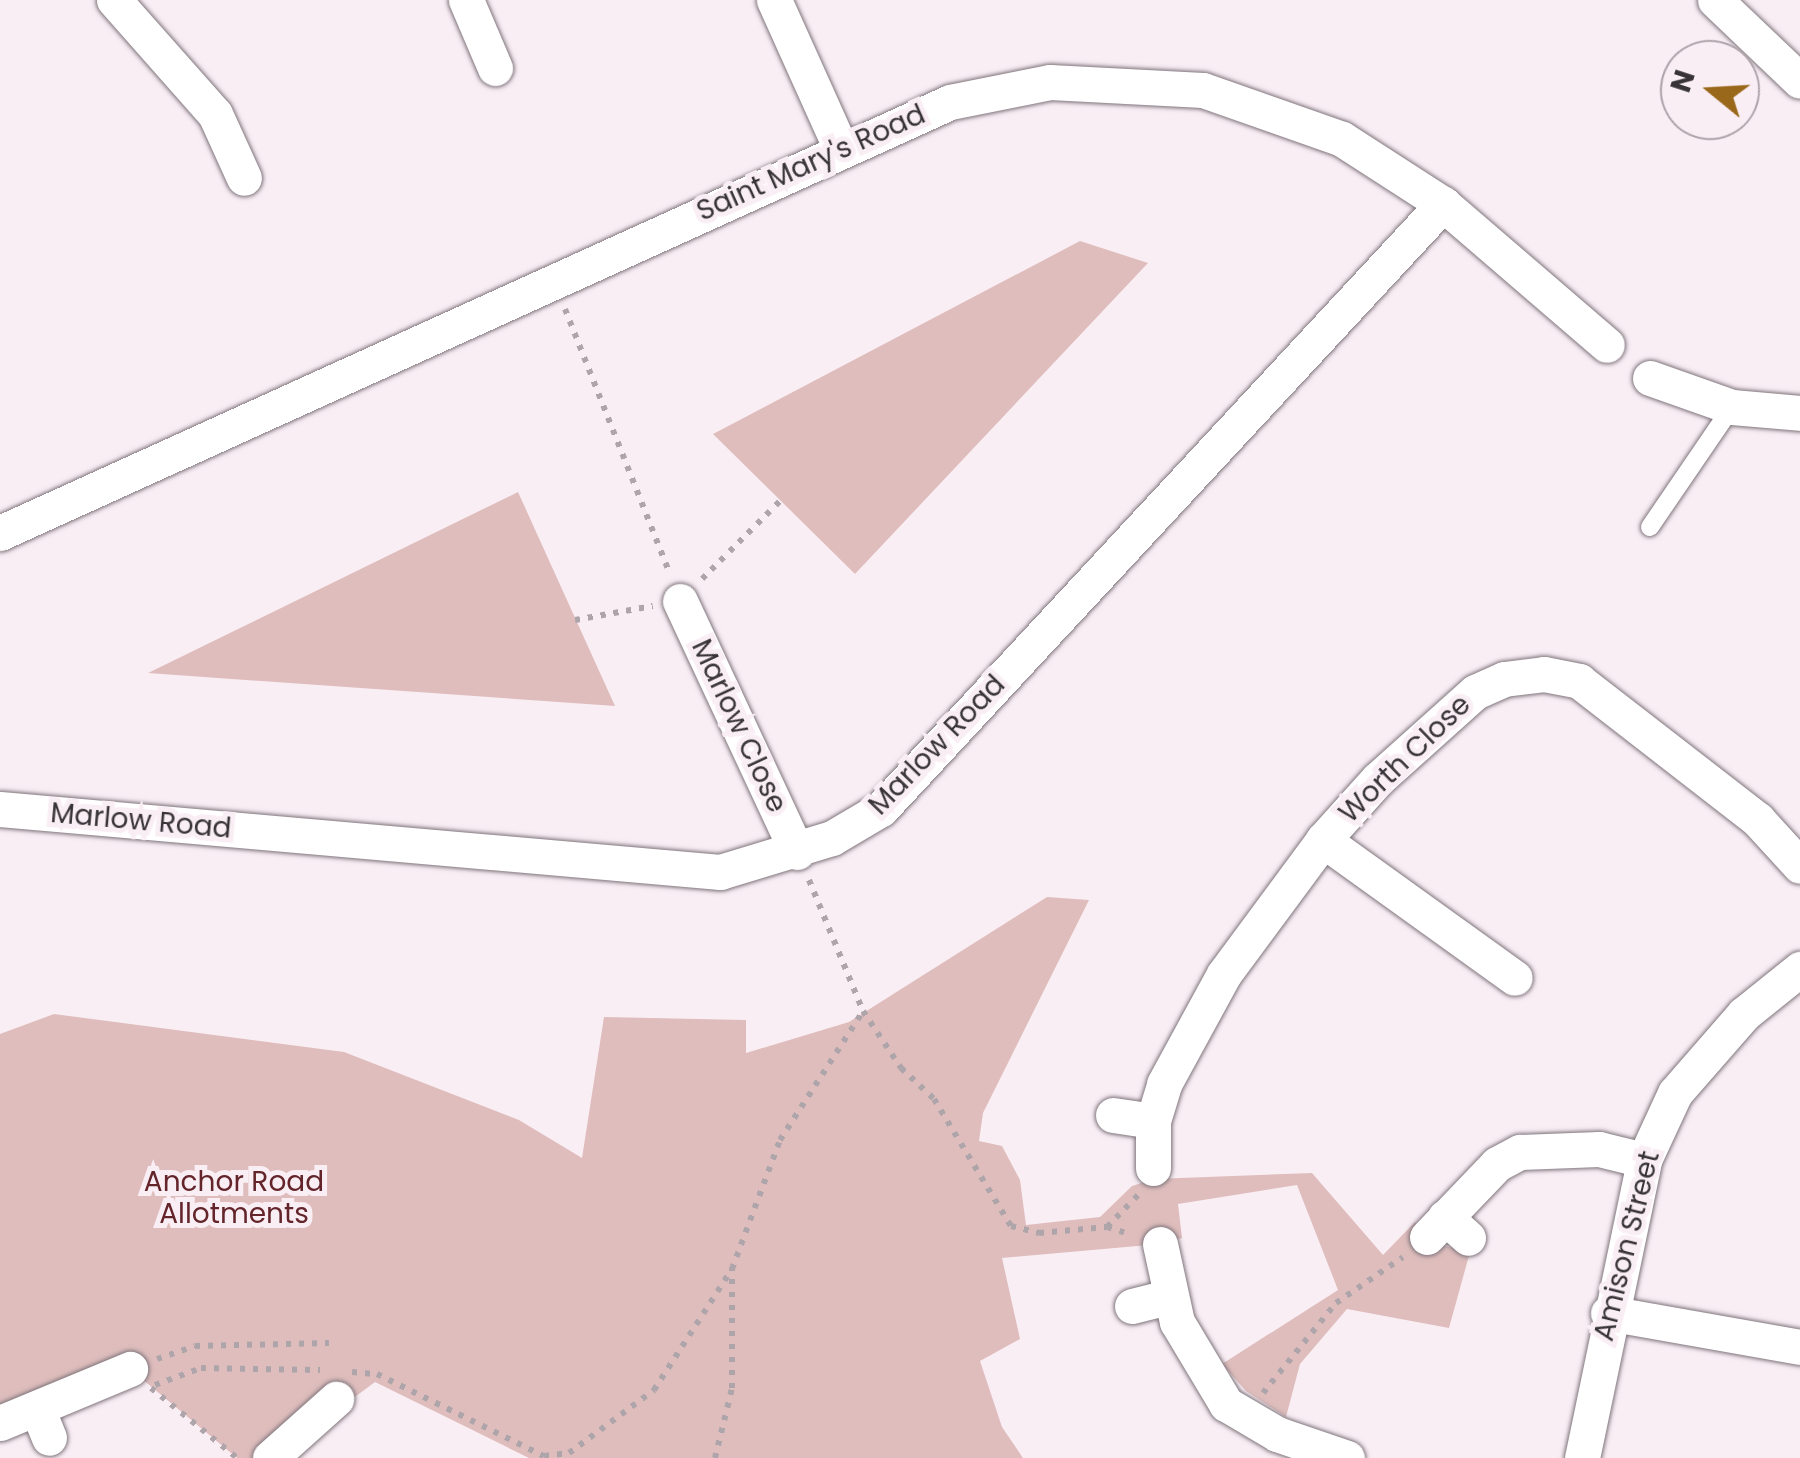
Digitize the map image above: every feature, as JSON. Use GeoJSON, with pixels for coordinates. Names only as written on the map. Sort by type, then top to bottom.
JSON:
{"type":"FeatureCollection","features":[{"type":"Feature","properties":{"kind":"street"},"geometry":{"type":"LineString","coordinates":[[114,0],[215,114],[244,178]]}},
{"type":"Feature","properties":{"kind":"street"},"geometry":{"type":"LineString","coordinates":[[466,0],[495,68]]}},
{"type":"Feature","properties":{"kind":"street"},"geometry":{"type":"LineString","coordinates":[[774,0],[840,149]]}},
{"type":"Feature","properties":{"kind":"street"},"geometry":{"type":"LineString","coordinates":[[1715,0],[1800,81]]}},
{"type":"Feature","properties":{"kind":"street","name":"Saint Mary's Road"},"geometry":{"type":"LineString","coordinates":[[0,533],[840,149],[950,102],[1000,89],[1084,80],[1152,82],[1203,90],[1298,118],[1385,164],[1443,204],[1607,345]]}},
{"type":"Feature","properties":{"kind":"street","name":"Marlow Road"},"geometry":{"type":"LineString","coordinates":[[0,809],[720,872],[797,852],[881,809],[1443,204]]}},
{"type":"Feature","properties":{"kind":"street"},"geometry":{"type":"LineString","coordinates":[[1650,378],[1732,407],[1800,414]]}},
{"type":"Feature","properties":{"kind":"street","name":"Marlow Close"},"geometry":{"type":"LineString","coordinates":[[680,601],[797,852]]}},
{"type":"Feature","properties":{"kind":"street","name":"Worth Close"},"geometry":{"type":"LineString","coordinates":[[1153,1168],[1153,1121],[1174,1059],[1224,974],[1323,840],[1378,779],[1474,692],[1504,679],[1544,674],[1579,681],[1758,820],[1800,866]]}},
{"type":"Feature","properties":{"kind":"street"},"geometry":{"type":"LineString","coordinates":[[1323,840],[1515,978]]}},
{"type":"Feature","properties":{"kind":"street","name":"Amison Street"},"geometry":{"type":"LineString","coordinates":[[1582,1458],[1608,1313],[1644,1160],[1675,1093],[1698,1064],[1800,969]]}},
{"type":"Feature","properties":{"kind":"street"},"geometry":{"type":"LineString","coordinates":[[1112,1115],[1153,1121]]}},
{"type":"Feature","properties":{"kind":"street"},"geometry":{"type":"LineString","coordinates":[[1447,1231],[1497,1164],[1520,1152],[1600,1149],[1644,1160]]}},
{"type":"Feature","properties":{"kind":"street"},"geometry":{"type":"LineString","coordinates":[[1160,1244],[1168,1297],[1210,1384],[1251,1420],[1334,1456]]}},
{"type":"Feature","properties":{"kind":"street"},"geometry":{"type":"LineString","coordinates":[[1132,1306],[1168,1297]]}},
{"type":"Feature","properties":{"kind":"street"},"geometry":{"type":"LineString","coordinates":[[1608,1313],[1800,1348]]}},
{"type":"Feature","properties":{"kind":"street"},"geometry":{"type":"LineString","coordinates":[[0,1423],[43,1423],[140,1378]]}},
{"type":"Feature","properties":{"kind":"street"},"geometry":{"type":"LineString","coordinates":[[270,1458],[336,1399]]}},
{"type":"Feature","properties":{"kind":"lane"},"geometry":{"type":"LineString","coordinates":[[1650,527],[1732,407]]}},
{"type":"Feature","properties":{"kind":"path"},"geometry":{"type":"LineString","coordinates":[[554,280],[680,601]]}},
{"type":"Feature","properties":{"kind":"path"},"geometry":{"type":"LineString","coordinates":[[574,620],[680,601],[782,499]]}},
{"type":"Feature","properties":{"kind":"path"},"geometry":{"type":"LineString","coordinates":[[797,852],[862,1011],[901,1068],[934,1099],[1011,1226],[1039,1233],[1107,1227],[1154,1179],[1153,1168]]}},
{"type":"Feature","properties":{"kind":"path"},"geometry":{"type":"LineString","coordinates":[[140,1378],[201,1368],[377,1374],[545,1457],[569,1453],[654,1390],[732,1269],[780,1140],[862,1011]]}},
{"type":"Feature","properties":{"kind":"path"},"geometry":{"type":"LineString","coordinates":[[1251,1420],[1296,1347],[1336,1303],[1447,1231]]}},
{"type":"Feature","properties":{"kind":"path"},"geometry":{"type":"LineString","coordinates":[[715,1458],[732,1388],[732,1269]]}},
{"type":"Feature","properties":{"kind":"path"},"geometry":{"type":"LineString","coordinates":[[140,1378],[195,1346],[329,1343]]}},
{"type":"Feature","properties":{"kind":"path"},"geometry":{"type":"LineString","coordinates":[[140,1378],[237,1458]]}},
{"type":"Feature","properties":{"kind":"green space"},"geometry":{"type":"Polygon","coordinates":[[[1080,241],[1148,263],[855,574],[713,434],[1080,241]]]}},
{"type":"Feature","properties":{"kind":"green space"},"geometry":{"type":"Polygon","coordinates":[[[518,492],[615,706],[148,673],[518,492]]]}},
{"type":"Feature","properties":{"kind":"green space","name":"Anchor Road Allotments"},"geometry":{"type":"Polygon","coordinates":[[[1047,897],[1089,900],[983,1113],[979,1141],[1002,1146],[1020,1180],[1026,1225],[1100,1217],[1132,1186],[1154,1179],[1312,1173],[1383,1255],[1415,1222],[1432,1243],[1470,1252],[1449,1328],[1347,1309],[1300,1364],[1286,1417],[1246,1391],[1222,1364],[1338,1290],[1297,1185],[1178,1204],[1182,1238],[1160,1244],[1002,1258],[1020,1339],[980,1361],[1002,1427],[1023,1458],[529,1458],[375,1382],[273,1458],[237,1458],[130,1369],[0,1423],[0,1034],[54,1014],[344,1052],[519,1120],[582,1158],[604,1017],[746,1020],[746,1053],[849,1022],[1047,897]]]}}]}
